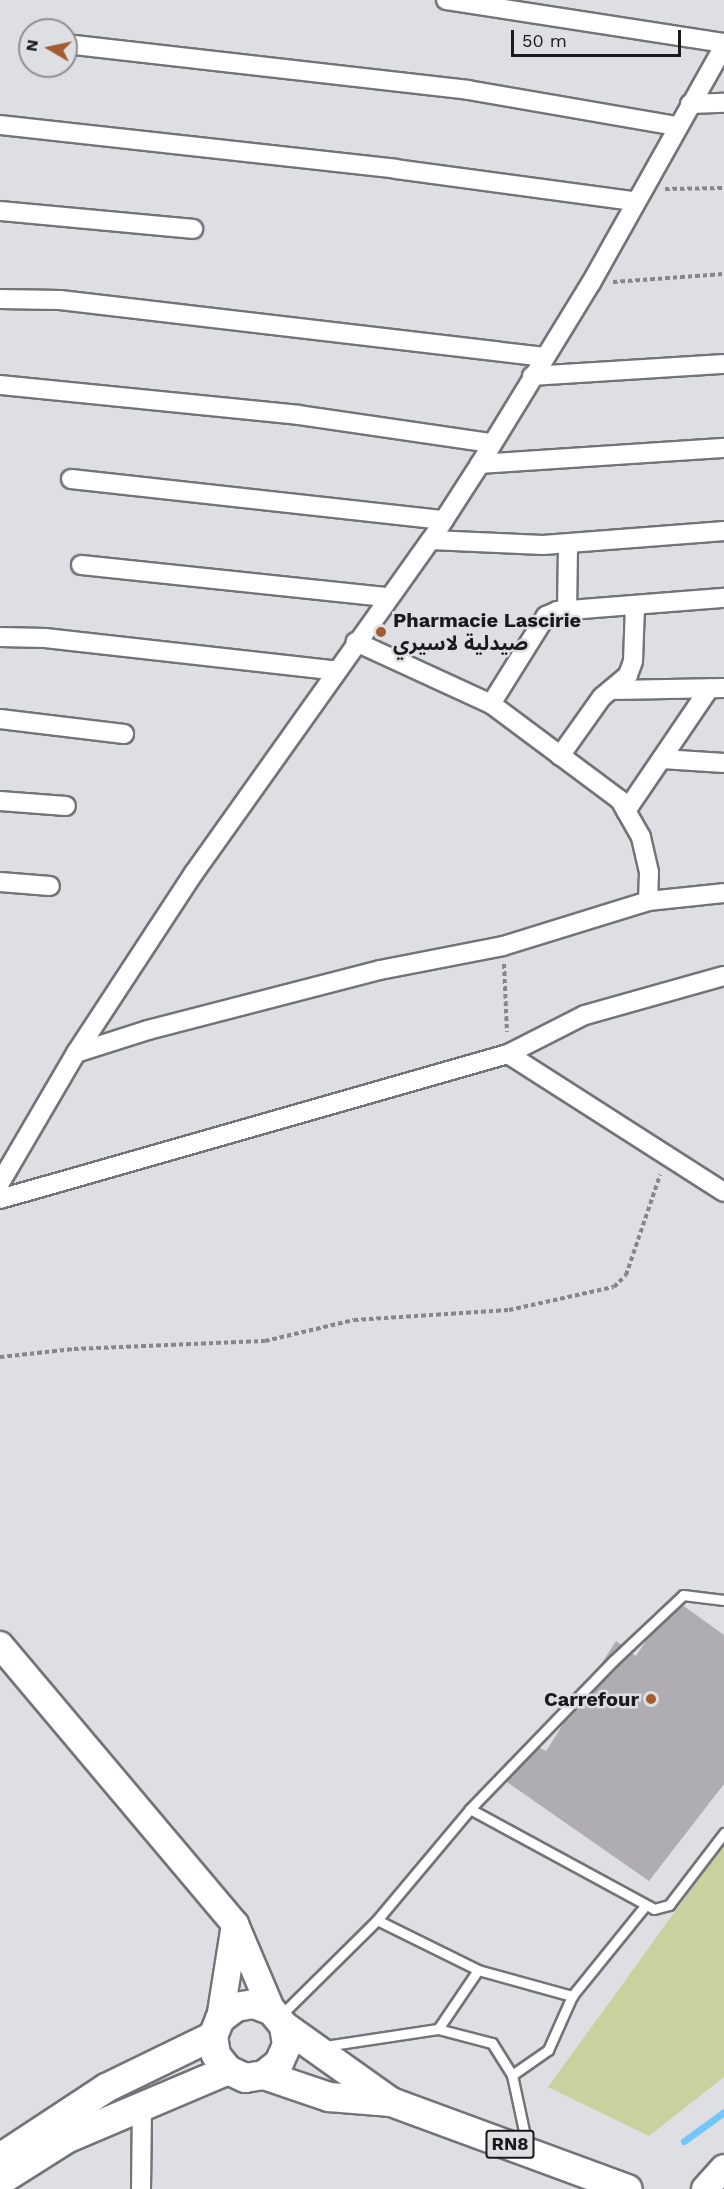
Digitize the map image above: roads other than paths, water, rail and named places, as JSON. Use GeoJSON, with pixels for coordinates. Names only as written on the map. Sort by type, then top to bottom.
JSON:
{"type":"FeatureCollection","features":[{"type":"Feature","properties":{"kind":"main road","name":"RN8"},"geometry":{"type":"LineString","coordinates":[[0,2158],[106,2088],[217,2027],[236,2007],[254,2004],[391,2102]]}},
{"type":"Feature","properties":{"kind":"main road"},"geometry":{"type":"LineString","coordinates":[[264,2075],[279,2063],[286,2045],[278,2019]]}},
{"type":"Feature","properties":{"kind":"main road"},"geometry":{"type":"LineString","coordinates":[[0,2181],[68,2138],[228,2070],[216,2055],[217,2027]]}},
{"type":"Feature","properties":{"kind":"main road","name":"RN8"},"geometry":{"type":"LineString","coordinates":[[228,2070],[245,2078],[264,2075],[329,2097],[391,2102],[628,2189]]}},
{"type":"Feature","properties":{"kind":"street"},"geometry":{"type":"LineString","coordinates":[[0,1183],[76,1053],[194,873],[444,520],[480,464],[543,357],[591,284],[637,195],[724,44],[446,0]]}},
{"type":"Feature","properties":{"kind":"street"},"geometry":{"type":"LineString","coordinates":[[78,45],[468,90],[677,126]]}},
{"type":"Feature","properties":{"kind":"street"},"geometry":{"type":"LineString","coordinates":[[690,104],[724,104]]}},
{"type":"Feature","properties":{"kind":"street"},"geometry":{"type":"LineString","coordinates":[[0,125],[637,195]]}},
{"type":"Feature","properties":{"kind":"street"},"geometry":{"type":"LineString","coordinates":[[0,211],[194,229]]}},
{"type":"Feature","properties":{"kind":"street"},"geometry":{"type":"LineString","coordinates":[[0,299],[60,300],[543,357]]}},
{"type":"Feature","properties":{"kind":"street"},"geometry":{"type":"LineString","coordinates":[[532,376],[724,364]]}},
{"type":"Feature","properties":{"kind":"street"},"geometry":{"type":"LineString","coordinates":[[0,385],[276,412],[491,443]]}},
{"type":"Feature","properties":{"kind":"street"},"geometry":{"type":"LineString","coordinates":[[480,464],[724,448]]}},
{"type":"Feature","properties":{"kind":"street"},"geometry":{"type":"LineString","coordinates":[[71,479],[444,520]]}},
{"type":"Feature","properties":{"kind":"street"},"geometry":{"type":"LineString","coordinates":[[430,540],[568,543],[724,531]]}},
{"type":"Feature","properties":{"kind":"street"},"geometry":{"type":"LineString","coordinates":[[567,611],[568,543]]}},
{"type":"Feature","properties":{"kind":"street"},"geometry":{"type":"LineString","coordinates":[[81,565],[388,597]]}},
{"type":"Feature","properties":{"kind":"street"},"geometry":{"type":"LineString","coordinates":[[491,704],[546,616],[567,611],[724,598]]}},
{"type":"Feature","properties":{"kind":"street"},"geometry":{"type":"LineString","coordinates":[[560,756],[585,718],[628,675],[633,661],[635,606]]}},
{"type":"Feature","properties":{"kind":"street"},"geometry":{"type":"LineString","coordinates":[[0,637],[45,638],[337,671]]}},
{"type":"Feature","properties":{"kind":"street"},"geometry":{"type":"LineString","coordinates":[[356,642],[491,704],[620,800],[641,837],[649,872],[648,901]]}},
{"type":"Feature","properties":{"kind":"street"},"geometry":{"type":"LineString","coordinates":[[612,690],[717,689]]}},
{"type":"Feature","properties":{"kind":"street"},"geometry":{"type":"LineString","coordinates":[[626,811],[662,759],[717,689]]}},
{"type":"Feature","properties":{"kind":"street"},"geometry":{"type":"LineString","coordinates":[[0,719],[124,734]]}},
{"type":"Feature","properties":{"kind":"street"},"geometry":{"type":"LineString","coordinates":[[662,759],[724,763]]}},
{"type":"Feature","properties":{"kind":"street"},"geometry":{"type":"LineString","coordinates":[[0,801],[66,806]]}},
{"type":"Feature","properties":{"kind":"street"},"geometry":{"type":"LineString","coordinates":[[0,882],[50,886]]}},
{"type":"Feature","properties":{"kind":"street"},"geometry":{"type":"LineString","coordinates":[[76,1053],[148,1030],[380,970],[502,946],[648,901],[724,893]]}},
{"type":"Feature","properties":{"kind":"street"},"geometry":{"type":"LineString","coordinates":[[0,1199],[508,1054],[585,1015],[724,976]]}},
{"type":"Feature","properties":{"kind":"street"},"geometry":{"type":"LineString","coordinates":[[508,1054],[724,1192]]}},
{"type":"Feature","properties":{"kind":"street"},"geometry":{"type":"LineString","coordinates":[[0,1645],[235,1924],[278,2019]]}},
{"type":"Feature","properties":{"kind":"street"},"geometry":{"type":"LineString","coordinates":[[217,2027],[235,1924]]}},
{"type":"Feature","properties":{"kind":"street"},"geometry":{"type":"LineString","coordinates":[[141,2189],[142,2105]]}},
{"type":"Feature","properties":{"kind":"street"},"geometry":{"type":"LineString","coordinates":[[705,2189],[724,2168]]}},
{"type":"Feature","properties":{"kind":"lane"},"geometry":{"type":"LineString","coordinates":[[278,2019],[377,1920],[470,1809],[613,1661],[683,1595],[724,1600]]}},
{"type":"Feature","properties":{"kind":"lane"},"geometry":{"type":"LineString","coordinates":[[470,1809],[645,1906],[660,1909],[669,1905],[724,1833]]}},
{"type":"Feature","properties":{"kind":"lane"},"geometry":{"type":"LineString","coordinates":[[512,2075],[548,2050],[572,1996],[645,1906]]}},
{"type":"Feature","properties":{"kind":"lane"},"geometry":{"type":"LineString","coordinates":[[377,1920],[478,1970],[572,1996]]}},
{"type":"Feature","properties":{"kind":"lane"},"geometry":{"type":"LineString","coordinates":[[438,2029],[478,1970]]}},
{"type":"Feature","properties":{"kind":"lane"},"geometry":{"type":"LineString","coordinates":[[315,2047],[438,2029],[492,2043],[512,2075],[528,2151]]}},
{"type":"Feature","properties":{"kind":"waterway"},"geometry":{"type":"LineString","coordinates":[[684,2141],[724,2112]]}},
{"type":"Feature","properties":{"kind":"place","name":"Pharmacie Lascirie صيدلية لاسيري"},"geometry":{"type":"Point","coordinates":[381,632]}},
{"type":"Feature","properties":{"kind":"place","name":"Carrefour"},"geometry":{"type":"Point","coordinates":[651,1699]}}]}
